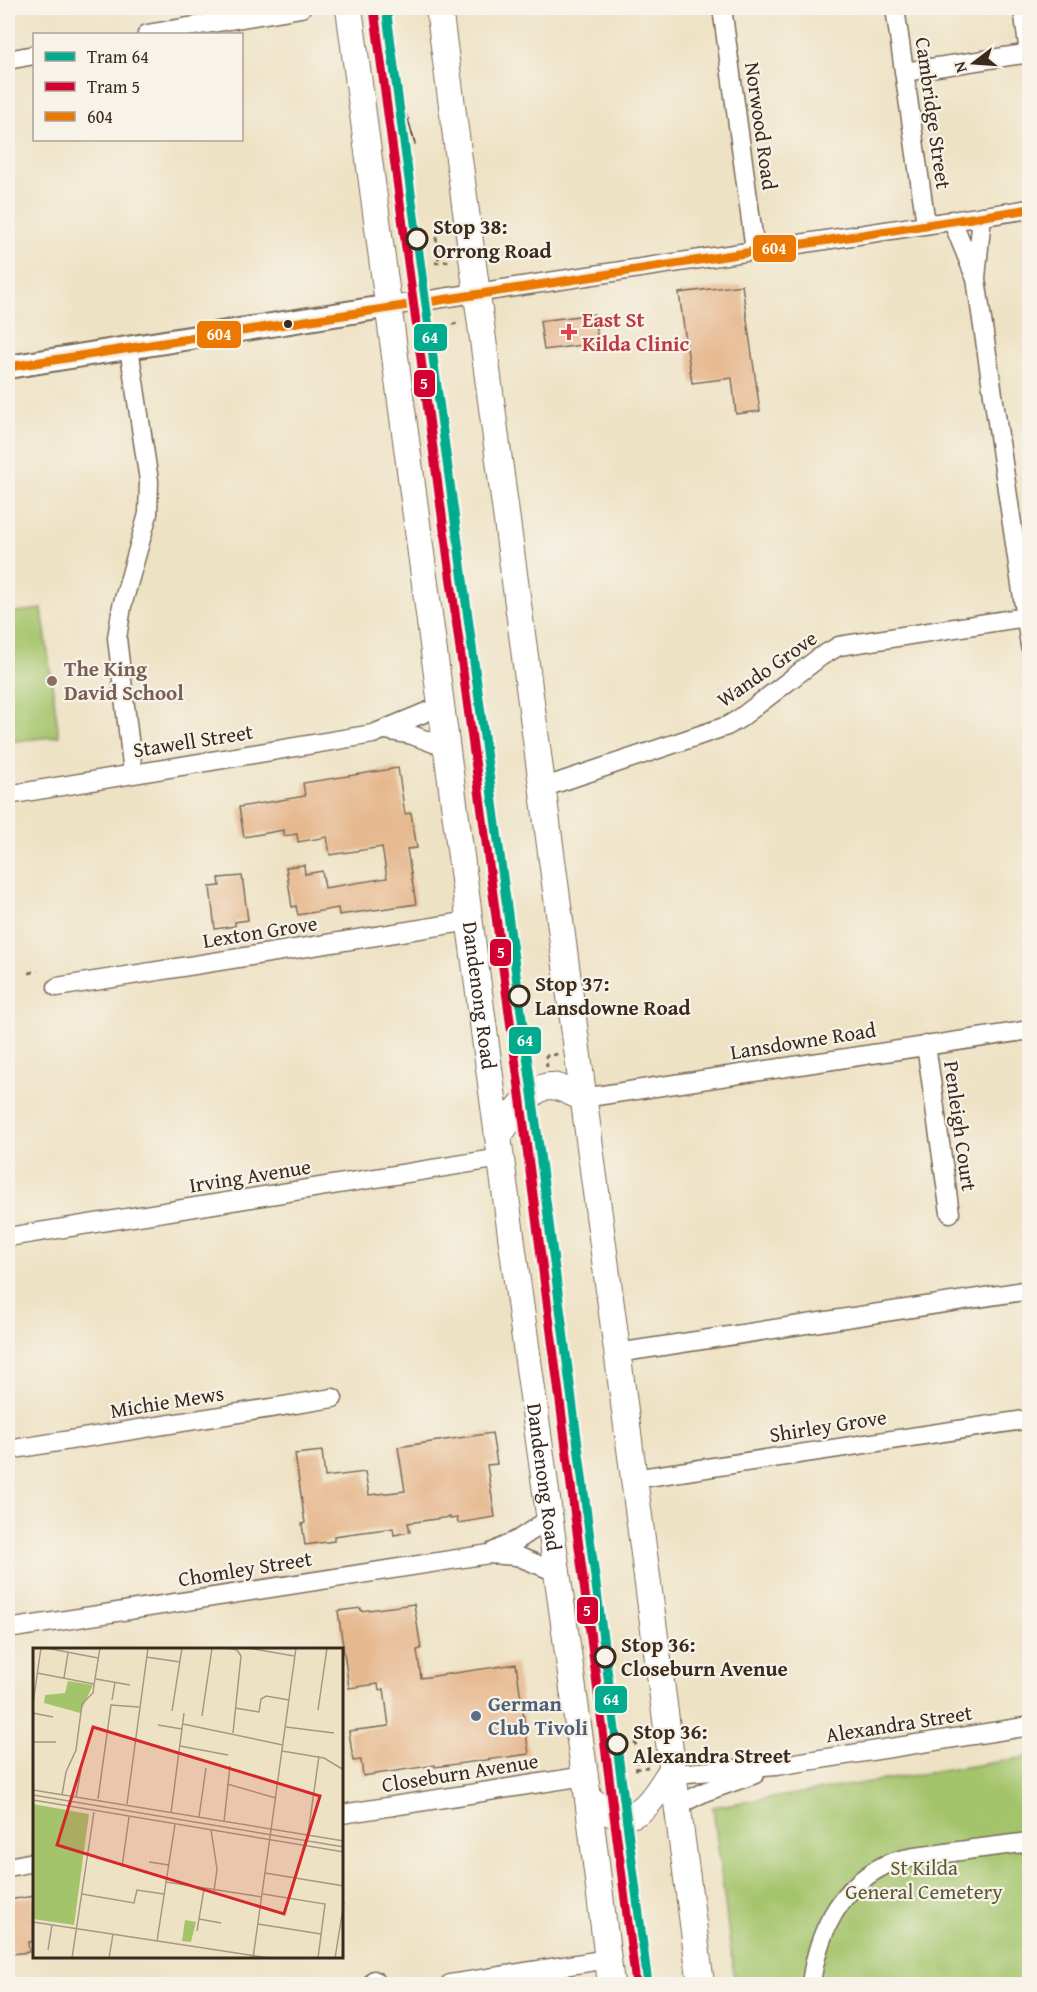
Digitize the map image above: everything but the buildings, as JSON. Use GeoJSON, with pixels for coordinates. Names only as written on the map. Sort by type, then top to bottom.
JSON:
{"type":"FeatureCollection","features":[{"type":"Feature","properties":{"kind":"highway","name":"Dandenong Road"},"geometry":{"type":"LineString","coordinates":[[350,8],[556,1572],[593,1785],[611,1984]]}},
{"type":"Feature","properties":{"kind":"highway"},"geometry":{"type":"LineString","coordinates":[[439,8],[634,1479],[665,1770],[678,1806],[701,1984]]}},
{"type":"Feature","properties":{"kind":"highway"},"geometry":{"type":"LineString","coordinates":[[499,1147],[526,1100],[542,1087],[559,1088],[583,1098]]}},
{"type":"Feature","properties":{"kind":"highway"},"geometry":{"type":"LineString","coordinates":[[593,1785],[618,1815],[637,1813],[646,1805],[665,1770]]}},
{"type":"Feature","properties":{"kind":"main road"},"geometry":{"type":"LineString","coordinates":[[8,367],[390,306]]}},
{"type":"Feature","properties":{"kind":"street"},"geometry":{"type":"LineString","coordinates":[[153,33],[301,8]]}},
{"type":"Feature","properties":{"kind":"street","name":"Norwood Road"},"geometry":{"type":"LineString","coordinates":[[722,8],[755,250]]}},
{"type":"Feature","properties":{"kind":"street","name":"Cambridge Street"},"geometry":{"type":"LineString","coordinates":[[895,8],[926,224]]}},
{"type":"Feature","properties":{"kind":"street"},"geometry":{"type":"LineString","coordinates":[[904,72],[1029,53],[1023,8]]}},
{"type":"Feature","properties":{"kind":"street"},"geometry":{"type":"LineString","coordinates":[[8,60],[33,55]]}},
{"type":"Feature","properties":{"kind":"street"},"geometry":{"type":"LineString","coordinates":[[390,306],[1029,209]]}},
{"type":"Feature","properties":{"kind":"street"},"geometry":{"type":"LineString","coordinates":[[976,279],[982,216]]}},
{"type":"Feature","properties":{"kind":"street"},"geometry":{"type":"LineString","coordinates":[[952,220],[976,279],[1029,646]]}},
{"type":"Feature","properties":{"kind":"street"},"geometry":{"type":"LineString","coordinates":[[129,348],[149,481],[148,514],[122,606],[117,638],[133,774]]}},
{"type":"Feature","properties":{"kind":"street","name":"Wando Grove"},"geometry":{"type":"LineString","coordinates":[[542,788],[727,726],[820,657],[839,646],[1026,617]]}},
{"type":"Feature","properties":{"kind":"street","name":"Stawell Street"},"geometry":{"type":"LineString","coordinates":[[8,795],[360,736],[385,730],[441,706]]}},
{"type":"Feature","properties":{"kind":"street","name":"Stawell Street"},"geometry":{"type":"LineString","coordinates":[[385,730],[412,735],[447,748]]}},
{"type":"Feature","properties":{"kind":"street","name":"Lexton Grove"},"geometry":{"type":"LineString","coordinates":[[57,987],[470,921]]}},
{"type":"Feature","properties":{"kind":"street","name":"Lansdowne Road"},"geometry":{"type":"LineString","coordinates":[[583,1098],[1029,1030]]}},
{"type":"Feature","properties":{"kind":"street","name":"Penleigh Court"},"geometry":{"type":"LineString","coordinates":[[926,1045],[950,1213]]}},
{"type":"Feature","properties":{"kind":"street","name":"Irving Avenue"},"geometry":{"type":"LineString","coordinates":[[8,1238],[499,1147]]}},
{"type":"Feature","properties":{"kind":"street"},"geometry":{"type":"LineString","coordinates":[[617,1353],[1029,1290]]}},
{"type":"Feature","properties":{"kind":"street","name":"Michie Mews"},"geometry":{"type":"LineString","coordinates":[[8,1450],[333,1398]]}},
{"type":"Feature","properties":{"kind":"street","name":"Shirley Grove"},"geometry":{"type":"LineString","coordinates":[[634,1479],[1029,1419]]}},
{"type":"Feature","properties":{"kind":"street","name":"Chomley Street"},"geometry":{"type":"LineString","coordinates":[[489,1554],[519,1539],[549,1519]]}},
{"type":"Feature","properties":{"kind":"street","name":"Chomley Street"},"geometry":{"type":"LineString","coordinates":[[8,1629],[489,1554],[518,1556],[556,1572]]}},
{"type":"Feature","properties":{"kind":"street","name":"Alexandra Street"},"geometry":{"type":"LineString","coordinates":[[665,1770],[776,1766],[1029,1726]]}},
{"type":"Feature","properties":{"kind":"street","name":"Alexandra Street"},"geometry":{"type":"LineString","coordinates":[[678,1806],[707,1791],[776,1766]]}},
{"type":"Feature","properties":{"kind":"street","name":"Closeburn Avenue"},"geometry":{"type":"LineString","coordinates":[[344,1814],[593,1785]]}},
{"type":"Feature","properties":{"kind":"street"},"geometry":{"type":"LineString","coordinates":[[811,1984],[818,1952],[833,1912],[844,1897],[872,1873],[900,1860],[1029,1842]]}},
{"type":"Feature","properties":{"kind":"street"},"geometry":{"type":"LineString","coordinates":[[8,1867],[33,1862]]}},
{"type":"Feature","properties":{"kind":"street"},"geometry":{"type":"LineString","coordinates":[[450,1984],[608,1959]]}},
{"type":"Feature","properties":{"kind":"path"},"geometry":{"type":"LineString","coordinates":[[406,270],[416,268],[409,234]]}},
{"type":"Feature","properties":{"kind":"path"},"geometry":{"type":"LineString","coordinates":[[436,237],[437,263],[449,261]]}},
{"type":"Feature","properties":{"kind":"path"},"geometry":{"type":"LineString","coordinates":[[444,328],[464,320]]}},
{"type":"Feature","properties":{"kind":"path"},"geometry":{"type":"LineString","coordinates":[[420,334],[427,333]]}},
{"type":"Feature","properties":{"kind":"path"},"geometry":{"type":"LineString","coordinates":[[29,973],[38,971]]}},
{"type":"Feature","properties":{"kind":"path"},"geometry":{"type":"LineString","coordinates":[[542,1070],[547,1068],[545,1051]]}},
{"type":"Feature","properties":{"kind":"path"},"geometry":{"type":"LineString","coordinates":[[546,1056],[560,1053]]}},
{"type":"Feature","properties":{"kind":"path"},"geometry":{"type":"LineString","coordinates":[[521,1063],[523,1077]]}},
{"type":"Feature","properties":{"kind":"path"},"geometry":{"type":"LineString","coordinates":[[593,1785],[611,1779],[611,1774],[616,1773],[608,1727]]}},
{"type":"Feature","properties":{"kind":"path"},"geometry":{"type":"LineString","coordinates":[[635,1741],[637,1769],[665,1770]]}},
{"type":"Feature","properties":{"kind":"green space"},"geometry":{"type":"Polygon","coordinates":[[[42,609],[59,736],[8,742],[8,613],[42,609]]]}},
{"type":"Feature","properties":{"kind":"green space","name":"St Kilda General Cemetery"},"geometry":{"type":"Polygon","coordinates":[[[1029,1757],[1029,1984],[735,1984],[713,1807],[1029,1757]]]}},
{"type":"Feature","properties":{"kind":"tram line","name":"64"},"geometry":{"type":"LineString","coordinates":[[386,8],[532,1093],[648,1984]]}},
{"type":"Feature","properties":{"kind":"tram line","name":"5"},"geometry":{"type":"LineString","coordinates":[[374,10],[520,1095],[636,1984]]}},
{"type":"Feature","properties":{"kind":"tram line"},"geometry":{"type":"LineString","coordinates":[[396,77],[415,144]]}},
{"type":"Feature","properties":{"kind":"transit line","name":"604"},"geometry":{"type":"LineString","coordinates":[[8,367],[1030,209]]}},
{"type":"Feature","properties":{"kind":"place","name":"Stop 38: Orrong Road"},"geometry":{"type":"Point","coordinates":[417,239]}},
{"type":"Feature","properties":{"kind":"place","name":"East St Kilda Clinic"},"geometry":{"type":"Point","coordinates":[569,332]}},
{"type":"Feature","properties":{"kind":"place","name":"The King David School"},"geometry":{"type":"Point","coordinates":[52,681]}},
{"type":"Feature","properties":{"kind":"place","name":"Stop 37: Lansdowne Road"},"geometry":{"type":"Point","coordinates":[519,996]}},
{"type":"Feature","properties":{"kind":"place","name":"Stop 36: Closeburn Avenue"},"geometry":{"type":"Point","coordinates":[605,1657]}},
{"type":"Feature","properties":{"kind":"place","name":"German Club Tivoli"},"geometry":{"type":"Point","coordinates":[476,1716]}},
{"type":"Feature","properties":{"kind":"place","name":"Stop 36: Alexandra Street"},"geometry":{"type":"Point","coordinates":[617,1744]}}]}
